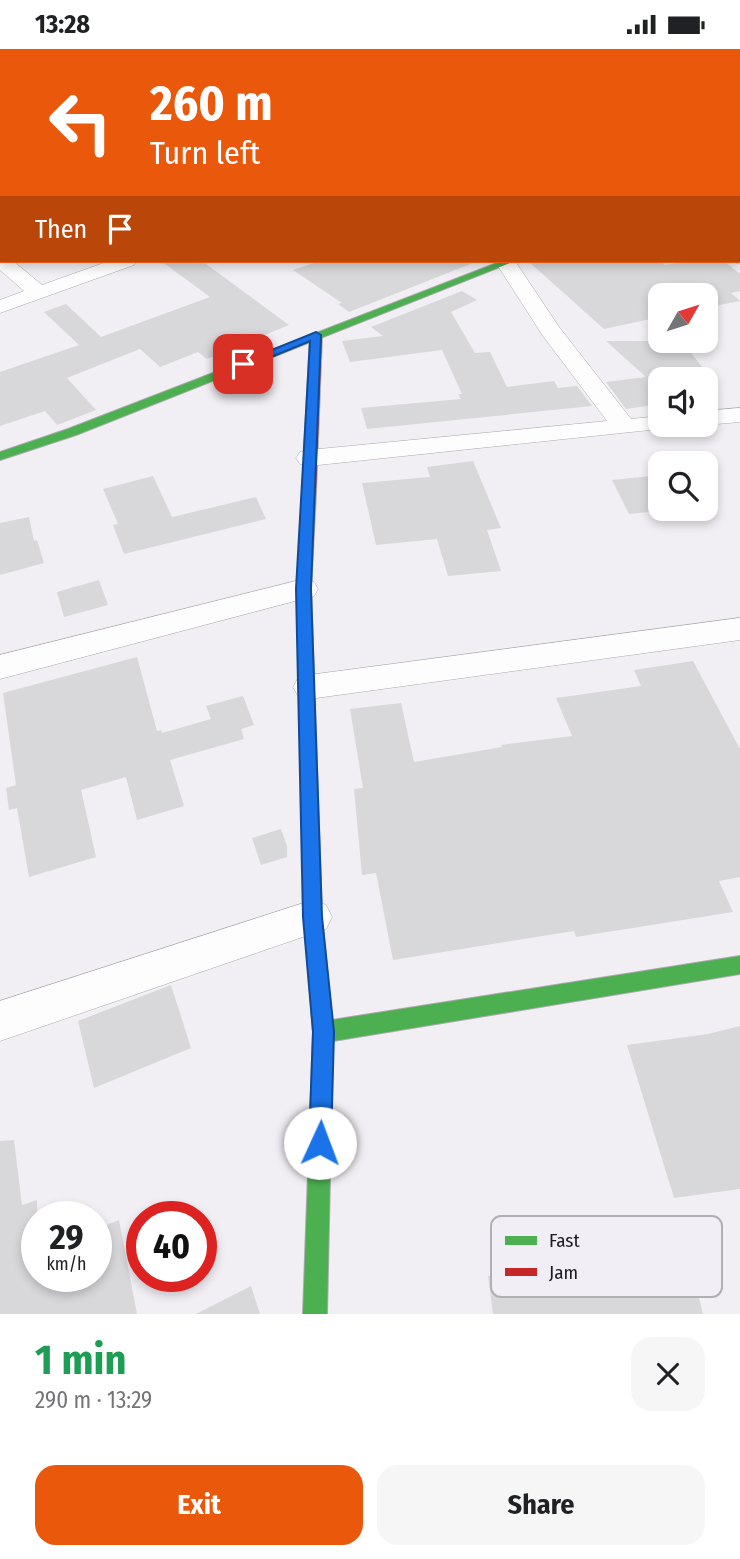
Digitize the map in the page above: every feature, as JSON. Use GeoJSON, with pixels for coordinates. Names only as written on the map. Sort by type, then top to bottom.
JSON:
{"type":"FeatureCollection","features":[{"type":"Feature","properties":{"kind":"street"},"geometry":{"type":"LineString","coordinates":[[4,263],[40,293]]}},
{"type":"Feature","properties":{"kind":"street"},"geometry":{"type":"LineString","coordinates":[[0,307],[76,277],[121,263]]}},
{"type":"Feature","properties":{"kind":"street"},"geometry":{"type":"LineString","coordinates":[[0,456],[72,432],[505,263]]}},
{"type":"Feature","properties":{"kind":"street"},"geometry":{"type":"LineString","coordinates":[[509,263],[551,331],[624,426]]}},
{"type":"Feature","properties":{"kind":"street"},"geometry":{"type":"LineString","coordinates":[[315,1314],[323,1032],[313,917],[309,687],[304,589],[316,335]]}},
{"type":"Feature","properties":{"kind":"street"},"geometry":{"type":"LineString","coordinates":[[718,417],[740,415]]}},
{"type":"Feature","properties":{"kind":"street"},"geometry":{"type":"LineString","coordinates":[[309,458],[648,424]]}},
{"type":"Feature","properties":{"kind":"street"},"geometry":{"type":"LineString","coordinates":[[0,667],[304,589]]}},
{"type":"Feature","properties":{"kind":"street"},"geometry":{"type":"LineString","coordinates":[[309,687],[740,629]]}},
{"type":"Feature","properties":{"kind":"street"},"geometry":{"type":"LineString","coordinates":[[0,1021],[313,917]]}},
{"type":"Feature","properties":{"kind":"street"},"geometry":{"type":"LineString","coordinates":[[323,1032],[740,965]]}},
{"type":"Feature","properties":{"kind":"building"},"geometry":{"type":"Polygon","coordinates":[[[164,263],[205,263],[289,325],[207,359],[198,352],[160,367],[140,349],[67,378],[96,410],[57,425],[45,411],[0,426],[0,372],[79,345],[44,312],[66,304],[101,337],[210,297],[164,263]]]}},
{"type":"Feature","properties":{"kind":"building"},"geometry":{"type":"Polygon","coordinates":[[[314,263],[473,263],[349,312],[338,304],[342,303],[293,270],[314,263]]]}},
{"type":"Feature","properties":{"kind":"building"},"geometry":{"type":"Polygon","coordinates":[[[530,263],[726,263],[740,274],[740,291],[731,293],[740,301],[718,305],[718,283],[648,283],[648,320],[604,329],[530,263]]]}},
{"type":"Feature","properties":{"kind":"building"},"geometry":{"type":"Polygon","coordinates":[[[462,291],[477,300],[451,312],[475,353],[490,352],[507,387],[554,381],[558,388],[577,386],[592,406],[367,429],[361,408],[461,399],[458,394],[462,394],[442,350],[350,362],[342,341],[383,336],[371,327],[462,291]]]}},
{"type":"Feature","properties":{"kind":"building"},"geometry":{"type":"Polygon","coordinates":[[[606,341],[648,341],[648,353],[691,353],[702,367],[648,367],[648,406],[626,409],[606,382],[646,377],[606,341]]]}},
{"type":"Feature","properties":{"kind":"building"},"geometry":{"type":"Polygon","coordinates":[[[473,461],[501,528],[487,530],[501,571],[448,576],[437,539],[376,545],[362,483],[430,477],[427,467],[473,461]]]}},
{"type":"Feature","properties":{"kind":"building"},"geometry":{"type":"Polygon","coordinates":[[[153,476],[172,517],[256,497],[266,519],[124,554],[113,525],[118,524],[103,489],[153,476]]]}},
{"type":"Feature","properties":{"kind":"building"},"geometry":{"type":"Polygon","coordinates":[[[648,476],[648,512],[629,514],[612,480],[648,476]]]}},
{"type":"Feature","properties":{"kind":"building"},"geometry":{"type":"Polygon","coordinates":[[[29,517],[34,541],[37,540],[44,563],[0,575],[0,523],[29,517]]]}},
{"type":"Feature","properties":{"kind":"building"},"geometry":{"type":"Polygon","coordinates":[[[99,580],[108,605],[64,617],[57,592],[99,580]]]}},
{"type":"Feature","properties":{"kind":"building"},"geometry":{"type":"Polygon","coordinates":[[[137,657],[157,731],[161,730],[162,733],[211,719],[206,706],[243,696],[254,725],[241,729],[244,739],[170,760],[184,806],[137,820],[126,777],[81,790],[96,857],[29,877],[17,808],[9,810],[6,788],[16,785],[3,693],[137,657]]]}},
{"type":"Feature","properties":{"kind":"building"},"geometry":{"type":"Polygon","coordinates":[[[693,661],[740,749],[740,877],[719,881],[733,912],[576,937],[574,931],[393,960],[376,873],[362,875],[354,789],[363,788],[350,709],[401,703],[414,762],[502,747],[501,745],[572,736],[556,698],[641,686],[634,670],[693,661]]]}},
{"type":"Feature","properties":{"kind":"building"},"geometry":{"type":"Polygon","coordinates":[[[281,829],[287,846],[287,857],[261,865],[252,838],[281,829]]]}},
{"type":"Feature","properties":{"kind":"building"},"geometry":{"type":"Polygon","coordinates":[[[171,985],[191,1048],[94,1088],[78,1021],[171,985]]]}},
{"type":"Feature","properties":{"kind":"building"},"geometry":{"type":"Polygon","coordinates":[[[740,1026],[740,1189],[674,1198],[627,1045],[708,1034],[740,1026]]]}},
{"type":"Feature","properties":{"kind":"building"},"geometry":{"type":"Polygon","coordinates":[[[14,1140],[22,1201],[21,1292],[112,1292],[112,1223],[119,1220],[126,1257],[126,1292],[133,1292],[137,1314],[0,1314],[0,1141],[14,1140]]]}},
{"type":"Feature","properties":{"kind":"building"},"geometry":{"type":"Polygon","coordinates":[[[488,1276],[491,1276],[491,1297],[699,1297],[703,1314],[493,1314],[488,1276]]]}},
{"type":"Feature","properties":{"kind":"building"},"geometry":{"type":"Polygon","coordinates":[[[251,1286],[260,1314],[196,1314],[251,1286]]]}},
{"type":"Feature","properties":{"kind":"traffic: fast"},"geometry":{"type":"LineString","coordinates":[[0,456],[72,432],[505,263]]}},
{"type":"Feature","properties":{"kind":"traffic: fast"},"geometry":{"type":"LineString","coordinates":[[309,492],[304,589],[313,917],[323,1032],[315,1314]]}},
{"type":"Feature","properties":{"kind":"traffic: fast"},"geometry":{"type":"LineString","coordinates":[[323,1032],[740,965]]}},
{"type":"Feature","properties":{"kind":"traffic: jam"},"geometry":{"type":"LineString","coordinates":[[309,492],[316,335]]}},
{"type":"Feature","properties":{"kind":"route"},"geometry":{"type":"LineString","coordinates":[[243,364],[316,335],[304,589],[309,687],[313,917],[323,1032],[320,1143]]}}]}
